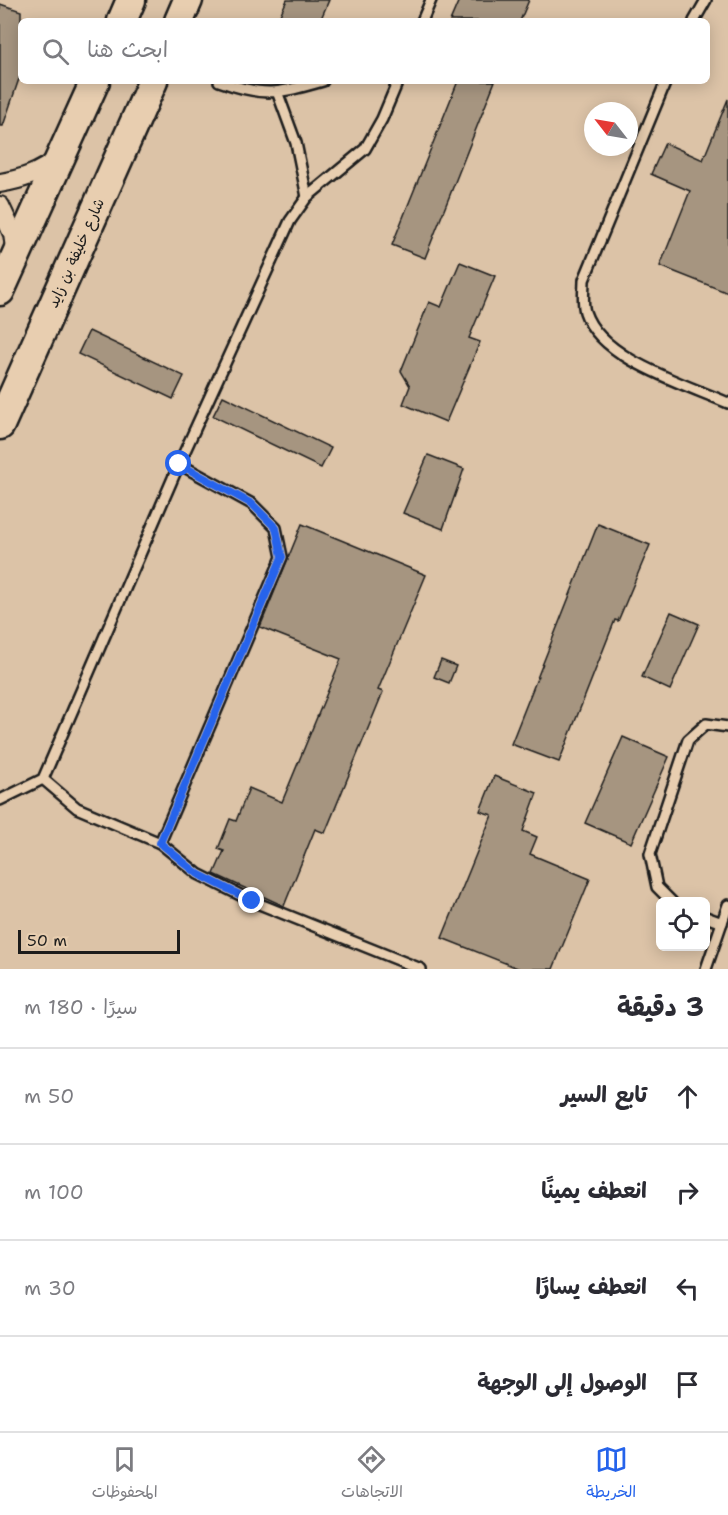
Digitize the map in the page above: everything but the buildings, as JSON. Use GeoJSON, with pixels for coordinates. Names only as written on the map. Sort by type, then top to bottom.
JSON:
{"type":"FeatureCollection","features":[{"type":"Feature","properties":{"kind":"main road"},"geometry":{"type":"LineString","coordinates":[[123,18],[131,0]]}},
{"type":"Feature","properties":{"kind":"main road"},"geometry":{"type":"LineString","coordinates":[[180,18],[188,0]]}},
{"type":"Feature","properties":{"kind":"main road"},"geometry":{"type":"LineString","coordinates":[[0,291],[94,84]]}},
{"type":"Feature","properties":{"kind":"main road","name":"شارع خليفة بن زايد"},"geometry":{"type":"LineString","coordinates":[[0,426],[152,84]]}},
{"type":"Feature","properties":{"kind":"street"},"geometry":{"type":"LineString","coordinates":[[0,183],[22,179],[44,170],[62,156]]}},
{"type":"Feature","properties":{"kind":"street"},"geometry":{"type":"LineString","coordinates":[[0,206],[13,234],[16,255]]}},
{"type":"Feature","properties":{"kind":"lane"},"geometry":{"type":"LineString","coordinates":[[423,18],[431,0]]}},
{"type":"Feature","properties":{"kind":"lane"},"geometry":{"type":"LineString","coordinates":[[696,18],[706,0]]}},
{"type":"Feature","properties":{"kind":"lane"},"geometry":{"type":"LineString","coordinates":[[227,84],[246,91],[278,94],[312,84]]}},
{"type":"Feature","properties":{"kind":"lane"},"geometry":{"type":"LineString","coordinates":[[0,800],[43,779],[179,464],[291,221],[307,197],[364,149],[382,119],[397,84]]}},
{"type":"Feature","properties":{"kind":"lane"},"geometry":{"type":"LineString","coordinates":[[665,84],[584,280],[584,310],[598,337],[633,361],[728,403]]}},
{"type":"Feature","properties":{"kind":"lane"},"geometry":{"type":"LineString","coordinates":[[278,94],[296,142],[307,197]]}},
{"type":"Feature","properties":{"kind":"lane"},"geometry":{"type":"LineString","coordinates":[[160,843],[282,557],[276,528],[252,504],[179,464]]}},
{"type":"Feature","properties":{"kind":"lane"},"geometry":{"type":"LineString","coordinates":[[667,897],[657,887],[650,854],[688,740],[706,724],[728,727]]}},
{"type":"Feature","properties":{"kind":"lane"},"geometry":{"type":"LineString","coordinates":[[43,779],[78,808],[160,843],[198,874],[252,901],[416,968]]}},
{"type":"Feature","properties":{"kind":"lane"},"geometry":{"type":"LineString","coordinates":[[706,969],[728,905]]}},
{"type":"Feature","properties":{"kind":"lane"},"geometry":{"type":"LineString","coordinates":[[710,919],[722,923]]}},
{"type":"Feature","properties":{"kind":"route"},"geometry":{"type":"LineString","coordinates":[[179,464],[252,504],[276,528],[282,557],[160,843],[198,874],[252,901]]}}]}
